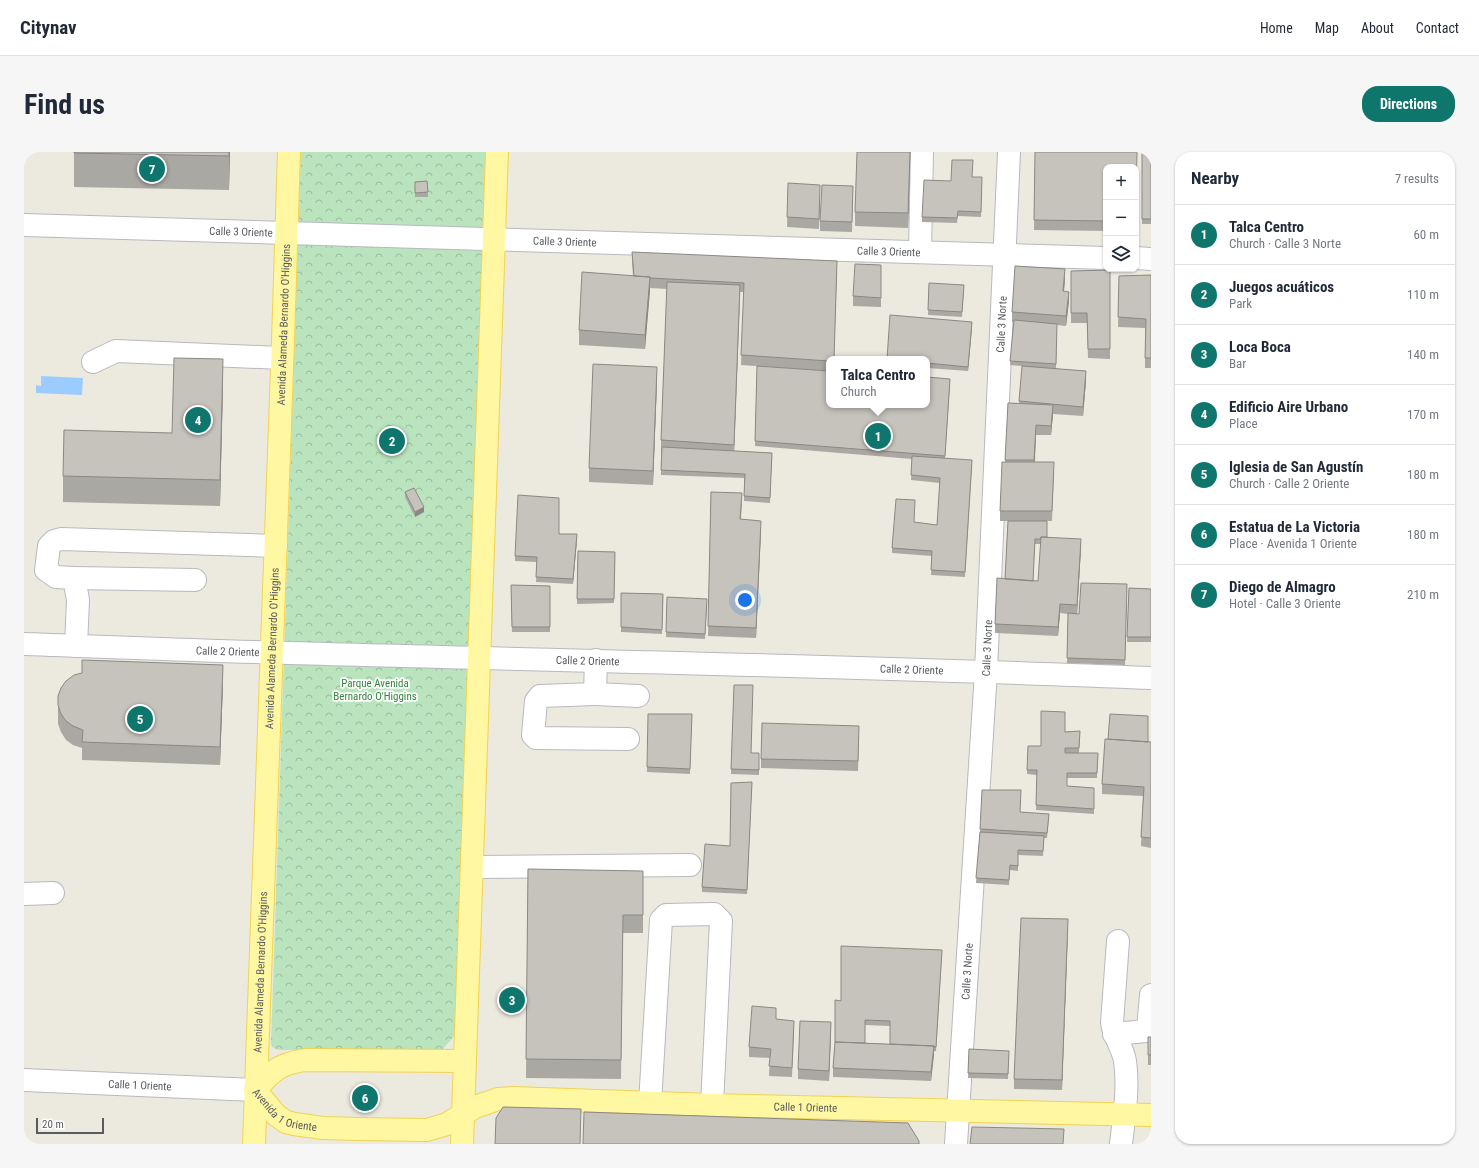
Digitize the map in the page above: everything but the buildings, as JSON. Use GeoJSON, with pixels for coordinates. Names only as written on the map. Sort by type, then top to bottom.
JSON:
{"type":"FeatureCollection","features":[{"type":"Feature","properties":{"kind":"main road","name":"Avenida Alameda Bernardo O'Higgins"},"geometry":{"type":"LineString","coordinates":[[254,1144],[289,152]]}},
{"type":"Feature","properties":{"kind":"main road"},"geometry":{"type":"LineString","coordinates":[[462,1144],[497,152]]}},
{"type":"Feature","properties":{"kind":"main road","name":"Avenida 1 Oriente"},"geometry":{"type":"LineString","coordinates":[[463,1115],[447,1124],[427,1130],[358,1129],[305,1126],[286,1122],[276,1115],[255,1090],[269,1074],[289,1062],[306,1060],[465,1062]]}},
{"type":"Feature","properties":{"kind":"main road","name":"Calle 1 Oriente"},"geometry":{"type":"LineString","coordinates":[[463,1115],[475,1107],[498,1099],[513,1098],[650,1103],[1151,1115]]}},
{"type":"Feature","properties":{"kind":"street"},"geometry":{"type":"LineString","coordinates":[[920,252],[922,152]]}},
{"type":"Feature","properties":{"kind":"street","name":"Calle 3 Norte"},"geometry":{"type":"LineString","coordinates":[[956,1144],[986,671],[1009,152]]}},
{"type":"Feature","properties":{"kind":"street","name":"Calle 3 Oriente"},"geometry":{"type":"LineString","coordinates":[[24,225],[1103,258]]}},
{"type":"Feature","properties":{"kind":"street"},"geometry":{"type":"LineString","coordinates":[[1139,258],[1151,259]]}},
{"type":"Feature","properties":{"kind":"street"},"geometry":{"type":"LineString","coordinates":[[93,362],[116,351],[282,358]]}},
{"type":"Feature","properties":{"kind":"street"},"geometry":{"type":"LineString","coordinates":[[195,580],[56,577],[46,570],[49,546],[54,541],[61,539],[276,546]]}},
{"type":"Feature","properties":{"kind":"street"},"geometry":{"type":"LineString","coordinates":[[74,578],[78,600],[76,646]]}},
{"type":"Feature","properties":{"kind":"street","name":"Calle 2 Oriente"},"geometry":{"type":"LineString","coordinates":[[24,644],[272,653],[986,671],[1151,678]]}},
{"type":"Feature","properties":{"kind":"street"},"geometry":{"type":"LineString","coordinates":[[595,694],[596,660]]}},
{"type":"Feature","properties":{"kind":"street"},"geometry":{"type":"LineString","coordinates":[[628,739],[536,738],[533,735],[536,701],[540,696],[595,694],[638,696]]}},
{"type":"Feature","properties":{"kind":"street"},"geometry":{"type":"LineString","coordinates":[[472,867],[690,866]]}},
{"type":"Feature","properties":{"kind":"street"},"geometry":{"type":"LineString","coordinates":[[24,894],[53,893]]}},
{"type":"Feature","properties":{"kind":"street"},"geometry":{"type":"LineString","coordinates":[[650,1103],[661,920],[666,916],[714,914],[722,921],[712,1104]]}},
{"type":"Feature","properties":{"kind":"street"},"geometry":{"type":"LineString","coordinates":[[1118,941],[1112,1023],[1114,1034],[1125,1060],[1126,1088],[1121,1144]]}},
{"type":"Feature","properties":{"kind":"street"},"geometry":{"type":"LineString","coordinates":[[1114,1034],[1146,1031],[1148,1029],[1151,995]]}},
{"type":"Feature","properties":{"kind":"street","name":"Calle 1 Oriente"},"geometry":{"type":"LineString","coordinates":[[24,1080],[255,1090]]}},
{"type":"Feature","properties":{"kind":"green space","name":"Parque Avenida Bernardo O'Higgins"},"geometry":{"type":"Polygon","coordinates":[[[301,152],[486,152],[456,1034],[442,1050],[278,1050],[272,1047],[271,1043],[301,152]]]}},
{"type":"Feature","properties":{"kind":"water"},"geometry":{"type":"Polygon","coordinates":[[[41,376],[83,378],[82,395],[36,393],[36,385],[41,386],[41,376]]]}},
{"type":"Feature","properties":{"kind":"place","name":"Diego de Almagro"},"geometry":{"type":"Point","coordinates":[152,169]}},
{"type":"Feature","properties":{"kind":"place","name":"Edificio Aire Urbano"},"geometry":{"type":"Point","coordinates":[198,420]}},
{"type":"Feature","properties":{"kind":"place","name":"Talca Centro"},"geometry":{"type":"Point","coordinates":[878,436]}},
{"type":"Feature","properties":{"kind":"place","name":"Juegos acuáticos"},"geometry":{"type":"Point","coordinates":[392,441]}},
{"type":"Feature","properties":{"kind":"place","name":"Iglesia de San Agustín"},"geometry":{"type":"Point","coordinates":[140,719]}},
{"type":"Feature","properties":{"kind":"place","name":"Loca Boca"},"geometry":{"type":"Point","coordinates":[512,1000]}},
{"type":"Feature","properties":{"kind":"place","name":"Estatua de La Victoria"},"geometry":{"type":"Point","coordinates":[365,1098]}}]}
